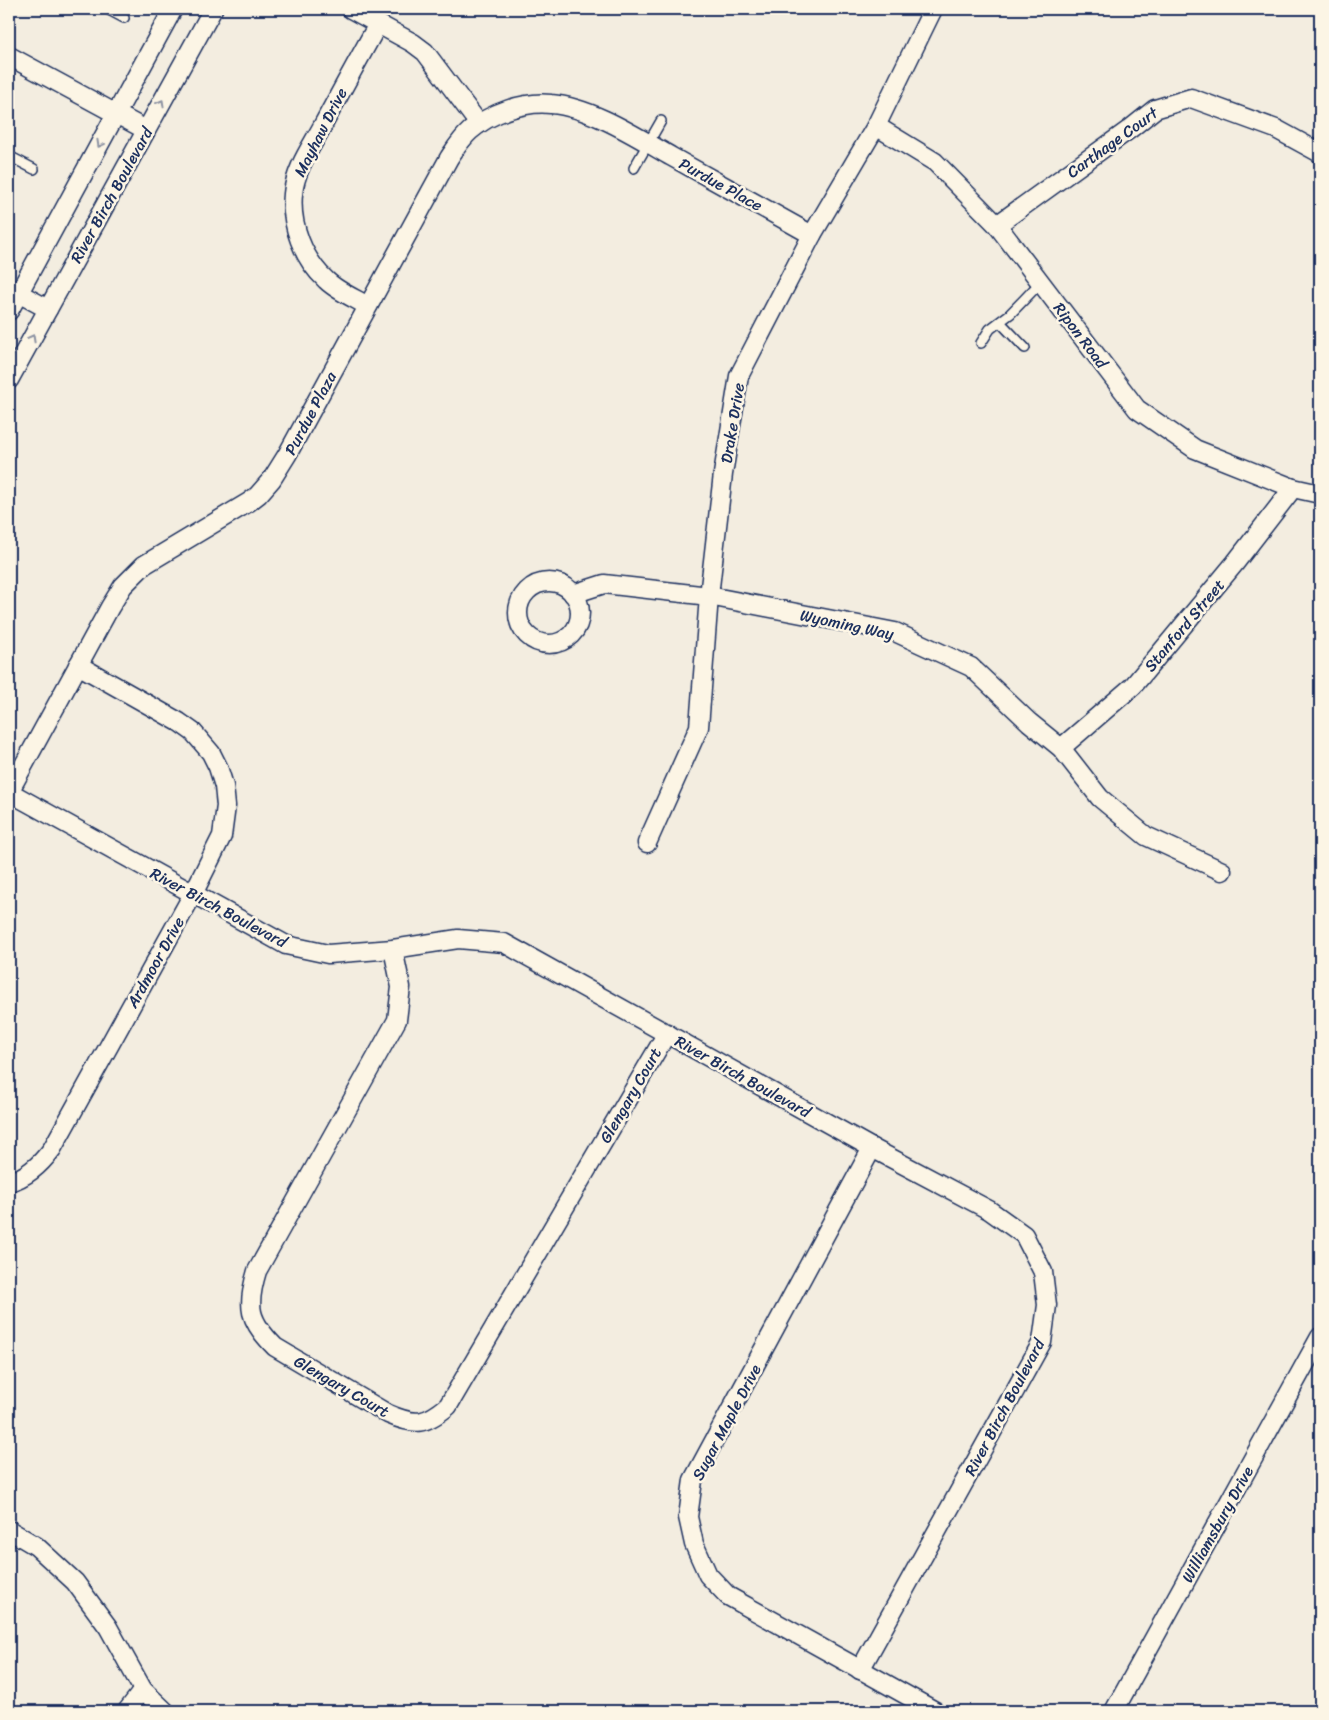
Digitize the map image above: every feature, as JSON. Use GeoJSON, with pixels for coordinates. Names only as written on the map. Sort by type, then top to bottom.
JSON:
{"type":"FeatureCollection","features":[{"type":"Feature","properties":{"kind":"street","name":"River Birch Boulevard"},"geometry":{"type":"LineString","coordinates":[[9,311],[14,291],[174,9]]}},
{"type":"Feature","properties":{"kind":"street","name":"River Birch Boulevard"},"geometry":{"type":"LineString","coordinates":[[9,380],[213,9]]}},
{"type":"Feature","properties":{"kind":"street"},"geometry":{"type":"LineString","coordinates":[[351,9],[425,52],[479,124]]}},
{"type":"Feature","properties":{"kind":"street","name":"Drake Drive"},"geometry":{"type":"LineString","coordinates":[[647,843],[699,727],[709,596],[723,474],[739,376],[812,235],[876,126],[933,9]]}},
{"type":"Feature","properties":{"kind":"street","name":"Mayhaw Drive"},"geometry":{"type":"LineString","coordinates":[[368,306],[330,284],[311,262],[296,229],[293,212],[293,193],[300,166],[378,24]]}},
{"type":"Feature","properties":{"kind":"street"},"geometry":{"type":"LineString","coordinates":[[9,56],[146,130]]}},
{"type":"Feature","properties":{"kind":"street","name":"Carthage Court"},"geometry":{"type":"LineString","coordinates":[[997,225],[1130,129],[1155,108],[1190,98],[1276,129],[1320,153]]}},
{"type":"Feature","properties":{"kind":"street","name":"Purdue Plaza"},"geometry":{"type":"LineString","coordinates":[[9,792],[116,596],[138,570],[151,560],[249,502],[266,488],[287,455],[449,158],[463,137],[493,116],[530,104],[550,103],[581,110],[630,134]]}},
{"type":"Feature","properties":{"kind":"street","name":"Ripon Road"},"geometry":{"type":"LineString","coordinates":[[876,126],[935,162],[997,225],[1137,409],[1195,448],[1293,488],[1320,494]]}},
{"type":"Feature","properties":{"kind":"street","name":"Purdue Place"},"geometry":{"type":"LineString","coordinates":[[630,134],[812,235]]}},
{"type":"Feature","properties":{"kind":"street"},"geometry":{"type":"LineString","coordinates":[[14,291],[48,309]]}},
{"type":"Feature","properties":{"kind":"street","name":"Stanford Street"},"geometry":{"type":"LineString","coordinates":[[1060,748],[1133,686],[1293,488]]}},
{"type":"Feature","properties":{"kind":"street","name":"Wyoming Way"},"geometry":{"type":"LineString","coordinates":[[573,594],[604,584],[709,596],[895,632],[971,667],[1029,722],[1060,748],[1100,798],[1146,836],[1222,871]]}},
{"type":"Feature","properties":{"kind":"street","name":"Ardmoor Drive"},"geometry":{"type":"LineString","coordinates":[[9,1182],[36,1167],[52,1149],[193,894],[224,828],[225,796],[218,767],[198,738],[179,722],[78,665]]}},
{"type":"Feature","properties":{"kind":"street","name":"River Birch Boulevard"},"geometry":{"type":"LineString","coordinates":[[9,792],[286,945],[328,954],[393,949],[458,939],[504,943],[872,1148],[989,1210],[1024,1235],[1043,1272],[1047,1305],[1042,1342],[860,1670]]}},
{"type":"Feature","properties":{"kind":"street","name":"Glengary Court"},"geometry":{"type":"LineString","coordinates":[[393,949],[401,987],[397,1020],[257,1272],[252,1287],[251,1304],[254,1324],[275,1347],[399,1419],[424,1422],[436,1416],[448,1406],[667,1033]]}},
{"type":"Feature","properties":{"kind":"street","name":"Sugar Maple Drive"},"geometry":{"type":"LineString","coordinates":[[872,1148],[693,1480],[688,1517],[694,1544],[708,1575],[728,1596],[935,1711]]}},
{"type":"Feature","properties":{"kind":"street","name":"Williamsbury Drive"},"geometry":{"type":"LineString","coordinates":[[1114,1711],[1320,1338]]}},
{"type":"Feature","properties":{"kind":"street"},"geometry":{"type":"LineString","coordinates":[[9,1530],[36,1546],[75,1582],[108,1627],[143,1690],[165,1711]]}},
{"type":"Feature","properties":{"kind":"street"},"geometry":{"type":"LineString","coordinates":[[127,1711],[143,1690]]}},
{"type":"Feature","properties":{"kind":"lane"},"geometry":{"type":"LineString","coordinates":[[107,9],[124,18]]}},
{"type":"Feature","properties":{"kind":"lane"},"geometry":{"type":"LineString","coordinates":[[634,168],[661,121]]}},
{"type":"Feature","properties":{"kind":"lane"},"geometry":{"type":"LineString","coordinates":[[9,156],[34,170]]}},
{"type":"Feature","properties":{"kind":"lane"},"geometry":{"type":"LineString","coordinates":[[981,343],[990,329],[1010,314],[1041,282]]}},
{"type":"Feature","properties":{"kind":"lane"},"geometry":{"type":"LineString","coordinates":[[1000,322],[1025,348]]}}]}
